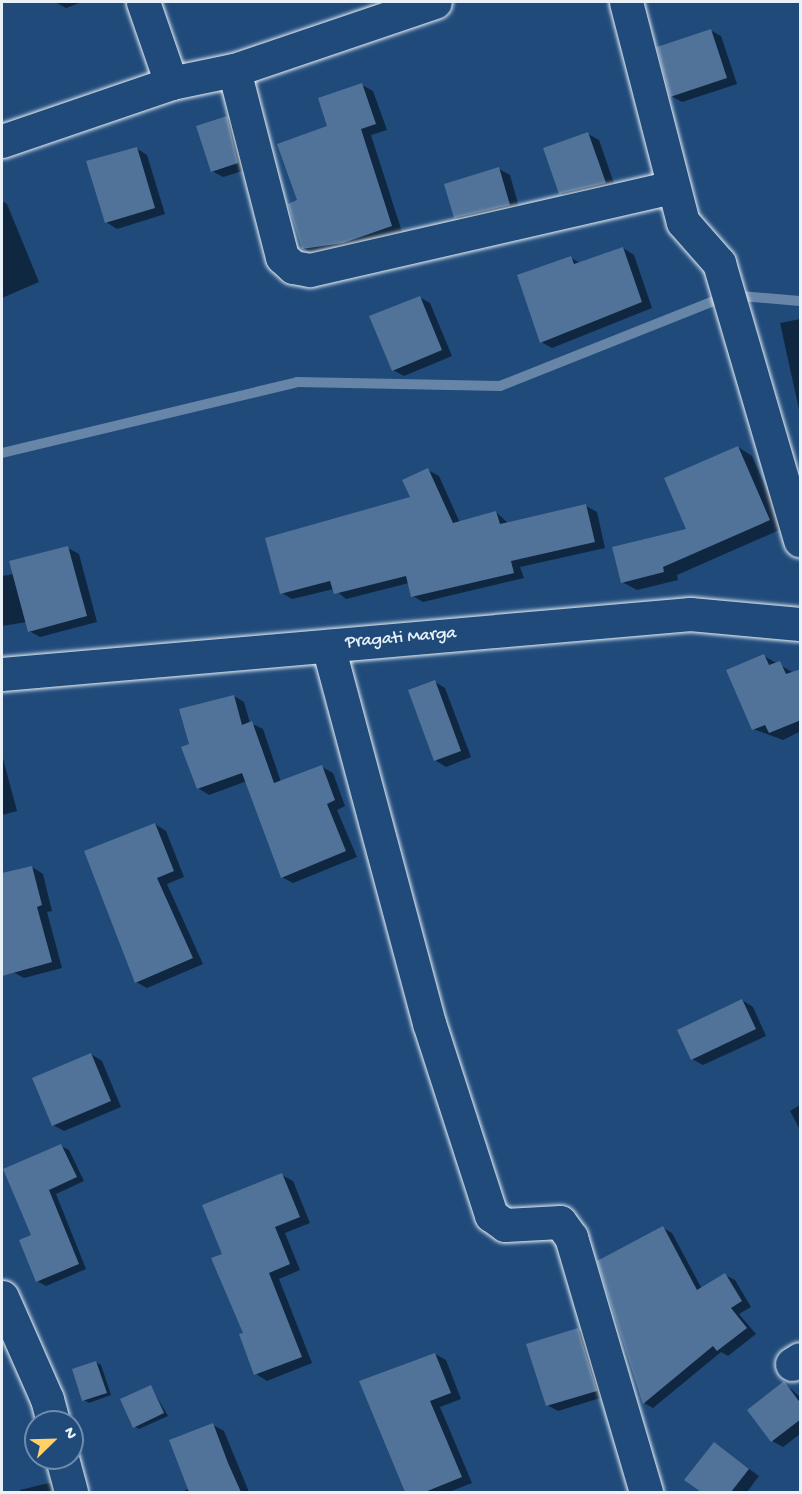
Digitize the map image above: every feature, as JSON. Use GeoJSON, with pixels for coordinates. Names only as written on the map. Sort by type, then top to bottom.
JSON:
{"type":"FeatureCollection","features":[{"type":"Feature","properties":{"kind":"street"},"geometry":{"type":"LineString","coordinates":[[143,2],[171,83]]}},
{"type":"Feature","properties":{"kind":"street"},"geometry":{"type":"LineString","coordinates":[[2,141],[171,83],[234,70],[435,2]]}},
{"type":"Feature","properties":{"kind":"street"},"geometry":{"type":"LineString","coordinates":[[626,2],[683,222],[719,263],[801,540]]}},
{"type":"Feature","properties":{"kind":"street"},"geometry":{"type":"LineString","coordinates":[[234,70],[282,257],[293,267],[310,270],[673,187]]}},
{"type":"Feature","properties":{"kind":"street","name":"Pragati Marga"},"geometry":{"type":"LineString","coordinates":[[2,674],[690,614],[801,624]]}},
{"type":"Feature","properties":{"kind":"street"},"geometry":{"type":"LineString","coordinates":[[328,646],[429,1023],[490,1215],[505,1225],[560,1222],[572,1237],[646,1492]]}},
{"type":"Feature","properties":{"kind":"street"},"geometry":{"type":"LineString","coordinates":[[2,1297],[50,1410]]}},
{"type":"Feature","properties":{"kind":"street"},"geometry":{"type":"LineString","coordinates":[[65,1470],[71,1492]]}},
{"type":"Feature","properties":{"kind":"building"},"geometry":{"type":"Polygon","coordinates":[[[711,29],[727,78],[670,97],[657,47],[711,29]]]}},
{"type":"Feature","properties":{"kind":"building"},"geometry":{"type":"Polygon","coordinates":[[[362,83],[376,124],[361,129],[392,226],[343,243],[302,249],[288,204],[297,200],[277,144],[327,126],[318,98],[362,83]]]}},
{"type":"Feature","properties":{"kind":"building"},"geometry":{"type":"Polygon","coordinates":[[[227,116],[238,163],[211,172],[196,126],[227,116]]]}},
{"type":"Feature","properties":{"kind":"building"},"geometry":{"type":"Polygon","coordinates":[[[588,132],[606,183],[559,194],[543,148],[588,132]]]}},
{"type":"Feature","properties":{"kind":"building"},"geometry":{"type":"Polygon","coordinates":[[[137,147],[155,208],[105,223],[86,161],[137,147]]]}},
{"type":"Feature","properties":{"kind":"building"},"geometry":{"type":"Polygon","coordinates":[[[499,167],[510,205],[454,218],[444,184],[499,167]]]}},
{"type":"Feature","properties":{"kind":"building"},"geometry":{"type":"Polygon","coordinates":[[[623,247],[642,302],[540,343],[517,275],[571,256],[574,264],[623,247]]]}},
{"type":"Feature","properties":{"kind":"building"},"geometry":{"type":"Polygon","coordinates":[[[420,296],[442,350],[392,371],[369,316],[420,296]]]}},
{"type":"Feature","properties":{"kind":"building"},"geometry":{"type":"Polygon","coordinates":[[[738,446],[770,520],[663,567],[664,572],[621,583],[612,547],[686,529],[664,478],[738,446]]]}},
{"type":"Feature","properties":{"kind":"building"},"geometry":{"type":"Polygon","coordinates":[[[428,468],[453,523],[496,511],[500,524],[586,504],[595,542],[511,561],[514,573],[411,597],[406,576],[334,594],[330,581],[280,594],[265,538],[410,497],[402,480],[428,468]]]}},
{"type":"Feature","properties":{"kind":"building"},"geometry":{"type":"Polygon","coordinates":[[[68,546],[87,616],[28,632],[9,561],[68,546]]]}},
{"type":"Feature","properties":{"kind":"building"},"geometry":{"type":"Polygon","coordinates":[[[764,654],[769,665],[780,661],[786,674],[801,669],[801,720],[769,733],[765,725],[752,730],[726,670],[764,654]]]}},
{"type":"Feature","properties":{"kind":"building"},"geometry":{"type":"Polygon","coordinates":[[[435,680],[461,751],[434,761],[408,690],[435,680]]]}},
{"type":"Feature","properties":{"kind":"building"},"geometry":{"type":"Polygon","coordinates":[[[234,695],[242,725],[252,721],[274,783],[322,765],[335,800],[327,804],[346,851],[281,878],[242,773],[197,789],[181,747],[189,744],[179,709],[234,695]]]}},
{"type":"Feature","properties":{"kind":"building"},"geometry":{"type":"Polygon","coordinates":[[[155,823],[174,871],[157,878],[193,958],[135,983],[84,851],[155,823]]]}},
{"type":"Feature","properties":{"kind":"building"},"geometry":{"type":"Polygon","coordinates":[[[32,866],[42,905],[37,907],[52,962],[2,976],[2,873],[32,866]]]}},
{"type":"Feature","properties":{"kind":"building"},"geometry":{"type":"Polygon","coordinates":[[[742,999],[756,1029],[691,1060],[677,1030],[742,999]]]}},
{"type":"Feature","properties":{"kind":"building"},"geometry":{"type":"Polygon","coordinates":[[[91,1053],[111,1101],[52,1126],[32,1078],[91,1053]]]}},
{"type":"Feature","properties":{"kind":"building"},"geometry":{"type":"Polygon","coordinates":[[[61,1144],[77,1177],[49,1190],[79,1264],[36,1282],[19,1240],[31,1235],[3,1169],[61,1144]]]}},
{"type":"Feature","properties":{"kind":"building"},"geometry":{"type":"Polygon","coordinates":[[[282,1173],[300,1217],[275,1227],[290,1264],[269,1273],[302,1357],[254,1375],[239,1334],[243,1333],[211,1258],[222,1254],[202,1205],[282,1173]]]}},
{"type":"Feature","properties":{"kind":"building"},"geometry":{"type":"Polygon","coordinates":[[[663,1226],[697,1290],[725,1273],[742,1301],[731,1308],[747,1328],[717,1351],[713,1346],[643,1404],[597,1261],[663,1226]]]}},
{"type":"Feature","properties":{"kind":"building"},"geometry":{"type":"Polygon","coordinates":[[[578,1328],[597,1391],[546,1406],[526,1344],[578,1328]]]}},
{"type":"Feature","properties":{"kind":"building"},"geometry":{"type":"Polygon","coordinates":[[[435,1353],[451,1393],[430,1401],[462,1477],[425,1492],[405,1492],[359,1381],[435,1353]]]}},
{"type":"Feature","properties":{"kind":"building"},"geometry":{"type":"Polygon","coordinates":[[[96,1361],[107,1393],[82,1401],[72,1369],[96,1361]]]}},
{"type":"Feature","properties":{"kind":"building"},"geometry":{"type":"Polygon","coordinates":[[[784,1381],[801,1404],[801,1419],[771,1442],[747,1410],[784,1381]]]}},
{"type":"Feature","properties":{"kind":"building"},"geometry":{"type":"Polygon","coordinates":[[[151,1385],[164,1413],[133,1428],[120,1399],[151,1385]]]}},
{"type":"Feature","properties":{"kind":"building"},"geometry":{"type":"Polygon","coordinates":[[[213,1423],[241,1492],[189,1492],[169,1440],[213,1423]]]}},
{"type":"Feature","properties":{"kind":"building"},"geometry":{"type":"Polygon","coordinates":[[[714,1442],[749,1469],[731,1492],[701,1492],[684,1480],[714,1442]]]}},
{"type":"Feature","properties":{"kind":"waterway"},"geometry":{"type":"LineString","coordinates":[[2,453],[297,382],[500,386],[729,295],[800,301]]}}]}
